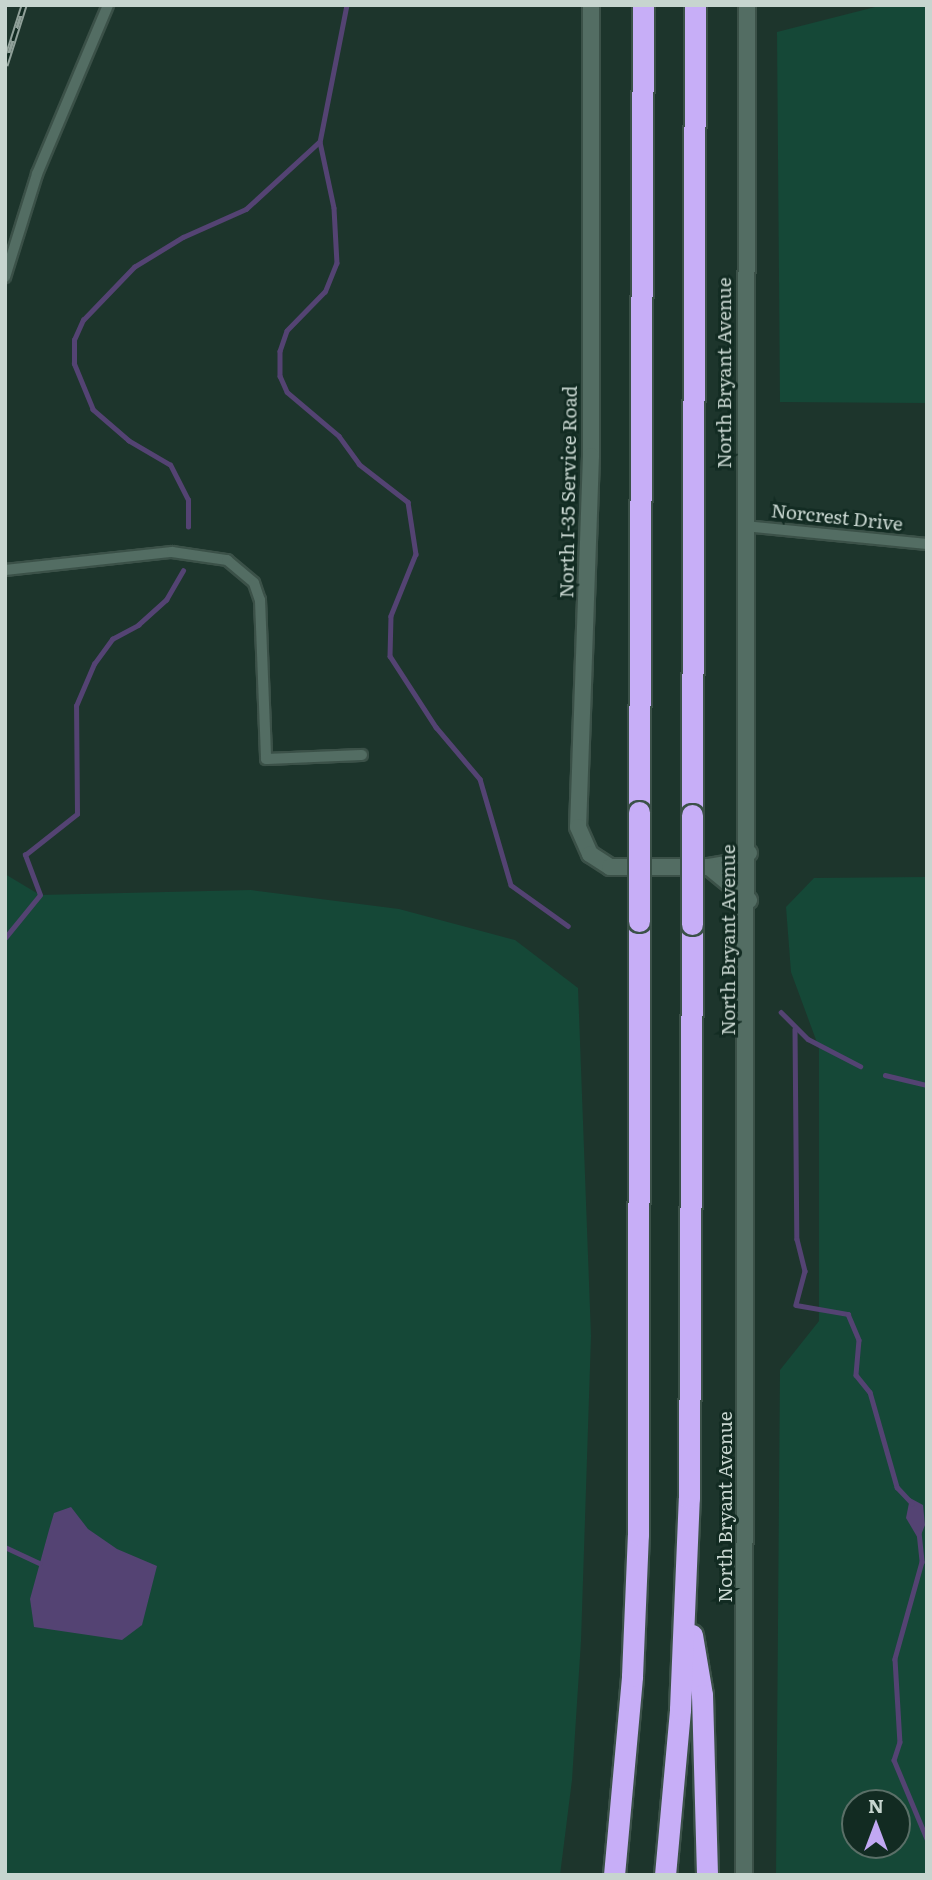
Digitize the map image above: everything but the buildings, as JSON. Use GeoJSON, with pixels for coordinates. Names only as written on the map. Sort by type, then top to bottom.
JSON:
{"type":"FeatureCollection","features":[{"type":"Feature","properties":{"kind":"highway"},"geometry":{"type":"LineString","coordinates":[[614,1875],[632,1676],[639,1509],[643,5]]}},
{"type":"Feature","properties":{"kind":"highway"},"geometry":{"type":"LineString","coordinates":[[665,1875],[686,1595],[692,924],[695,5]]}},
{"type":"Feature","properties":{"kind":"highway"},"geometry":{"type":"LineString","coordinates":[[686,1595],[702,1695],[707,1875]]}},
{"type":"Feature","properties":{"kind":"main road","name":"North I-35 Service Road"},"geometry":{"type":"LineString","coordinates":[[591,5],[591,456],[578,827],[590,854],[610,867],[709,867],[737,862],[749,853]]}},
{"type":"Feature","properties":{"kind":"main road","name":"North Bryant Avenue"},"geometry":{"type":"LineString","coordinates":[[744,1875],[749,900],[744,526],[747,5]]}},
{"type":"Feature","properties":{"kind":"main road"},"geometry":{"type":"LineString","coordinates":[[709,867],[740,888],[749,900]]}},
{"type":"Feature","properties":{"kind":"street"},"geometry":{"type":"LineString","coordinates":[[5,277],[37,174],[108,5]]}},
{"type":"Feature","properties":{"kind":"street","name":"Norcrest Drive"},"geometry":{"type":"LineString","coordinates":[[744,526],[927,544]]}},
{"type":"Feature","properties":{"kind":"street"},"geometry":{"type":"LineString","coordinates":[[5,570],[172,552],[227,560],[254,583],[260,600],[266,759],[362,755]]}},
{"type":"Feature","properties":{"kind":"green space"},"geometry":{"type":"Polygon","coordinates":[[[883,5],[927,5],[927,403],[780,402],[777,32],[883,5]]]}},
{"type":"Feature","properties":{"kind":"green space"},"geometry":{"type":"Polygon","coordinates":[[[5,874],[40,895],[251,890],[399,909],[515,940],[578,988],[591,1336],[581,1641],[572,1780],[560,1875],[5,1875],[5,874]]]}},
{"type":"Feature","properties":{"kind":"green space"},"geometry":{"type":"Polygon","coordinates":[[[927,877],[927,1875],[776,1875],[780,1370],[819,1321],[819,1048],[791,972],[786,907],[814,878],[927,877]]]}},
{"type":"Feature","properties":{"kind":"shaded area"},"geometry":{"type":"Polygon","coordinates":[[[910,1498],[923,1505],[925,1525],[919,1540],[906,1518],[910,1498]]]}},
{"type":"Feature","properties":{"kind":"shaded area"},"geometry":{"type":"Polygon","coordinates":[[[71,1507],[88,1529],[117,1549],[157,1566],[142,1625],[122,1640],[34,1627],[30,1599],[54,1513],[71,1507]]]}},
{"type":"Feature","properties":{"kind":"waterway"},"geometry":{"type":"LineString","coordinates":[[347,5],[320,142],[334,208],[337,263],[325,292],[287,331],[280,351],[280,376],[287,392],[339,436],[359,464],[408,502],[416,554],[391,616],[390,656],[436,727],[480,779],[511,885],[568,926]]}},
{"type":"Feature","properties":{"kind":"waterway"},"geometry":{"type":"LineString","coordinates":[[188,527],[188,500],[170,465],[129,441],[93,410],[74,364],[74,340],[83,320],[134,267],[183,237],[246,209],[319,142]]}},
{"type":"Feature","properties":{"kind":"waterway"},"geometry":{"type":"LineString","coordinates":[[5,938],[40,895],[25,855],[77,814],[76,706],[94,664],[112,639],[138,625],[166,600],[183,571]]}},
{"type":"Feature","properties":{"kind":"waterway"},"geometry":{"type":"LineString","coordinates":[[781,1012],[808,1039],[860,1066]]}},
{"type":"Feature","properties":{"kind":"waterway"},"geometry":{"type":"LineString","coordinates":[[795,1029],[797,1239],[805,1271],[796,1305],[848,1314],[859,1340],[856,1375],[870,1392],[897,1487],[912,1503]]}},
{"type":"Feature","properties":{"kind":"waterway"},"geometry":{"type":"LineString","coordinates":[[885,1075],[927,1085]]}},
{"type":"Feature","properties":{"kind":"waterway"},"geometry":{"type":"LineString","coordinates":[[919,1532],[922,1562],[895,1659],[900,1742],[894,1760],[927,1839]]}},
{"type":"Feature","properties":{"kind":"waterway"},"geometry":{"type":"LineString","coordinates":[[5,1547],[40,1563]]}},
{"type":"Feature","properties":{"kind":"railway"},"geometry":{"type":"LineString","coordinates":[[5,65],[24,5]]}}]}
